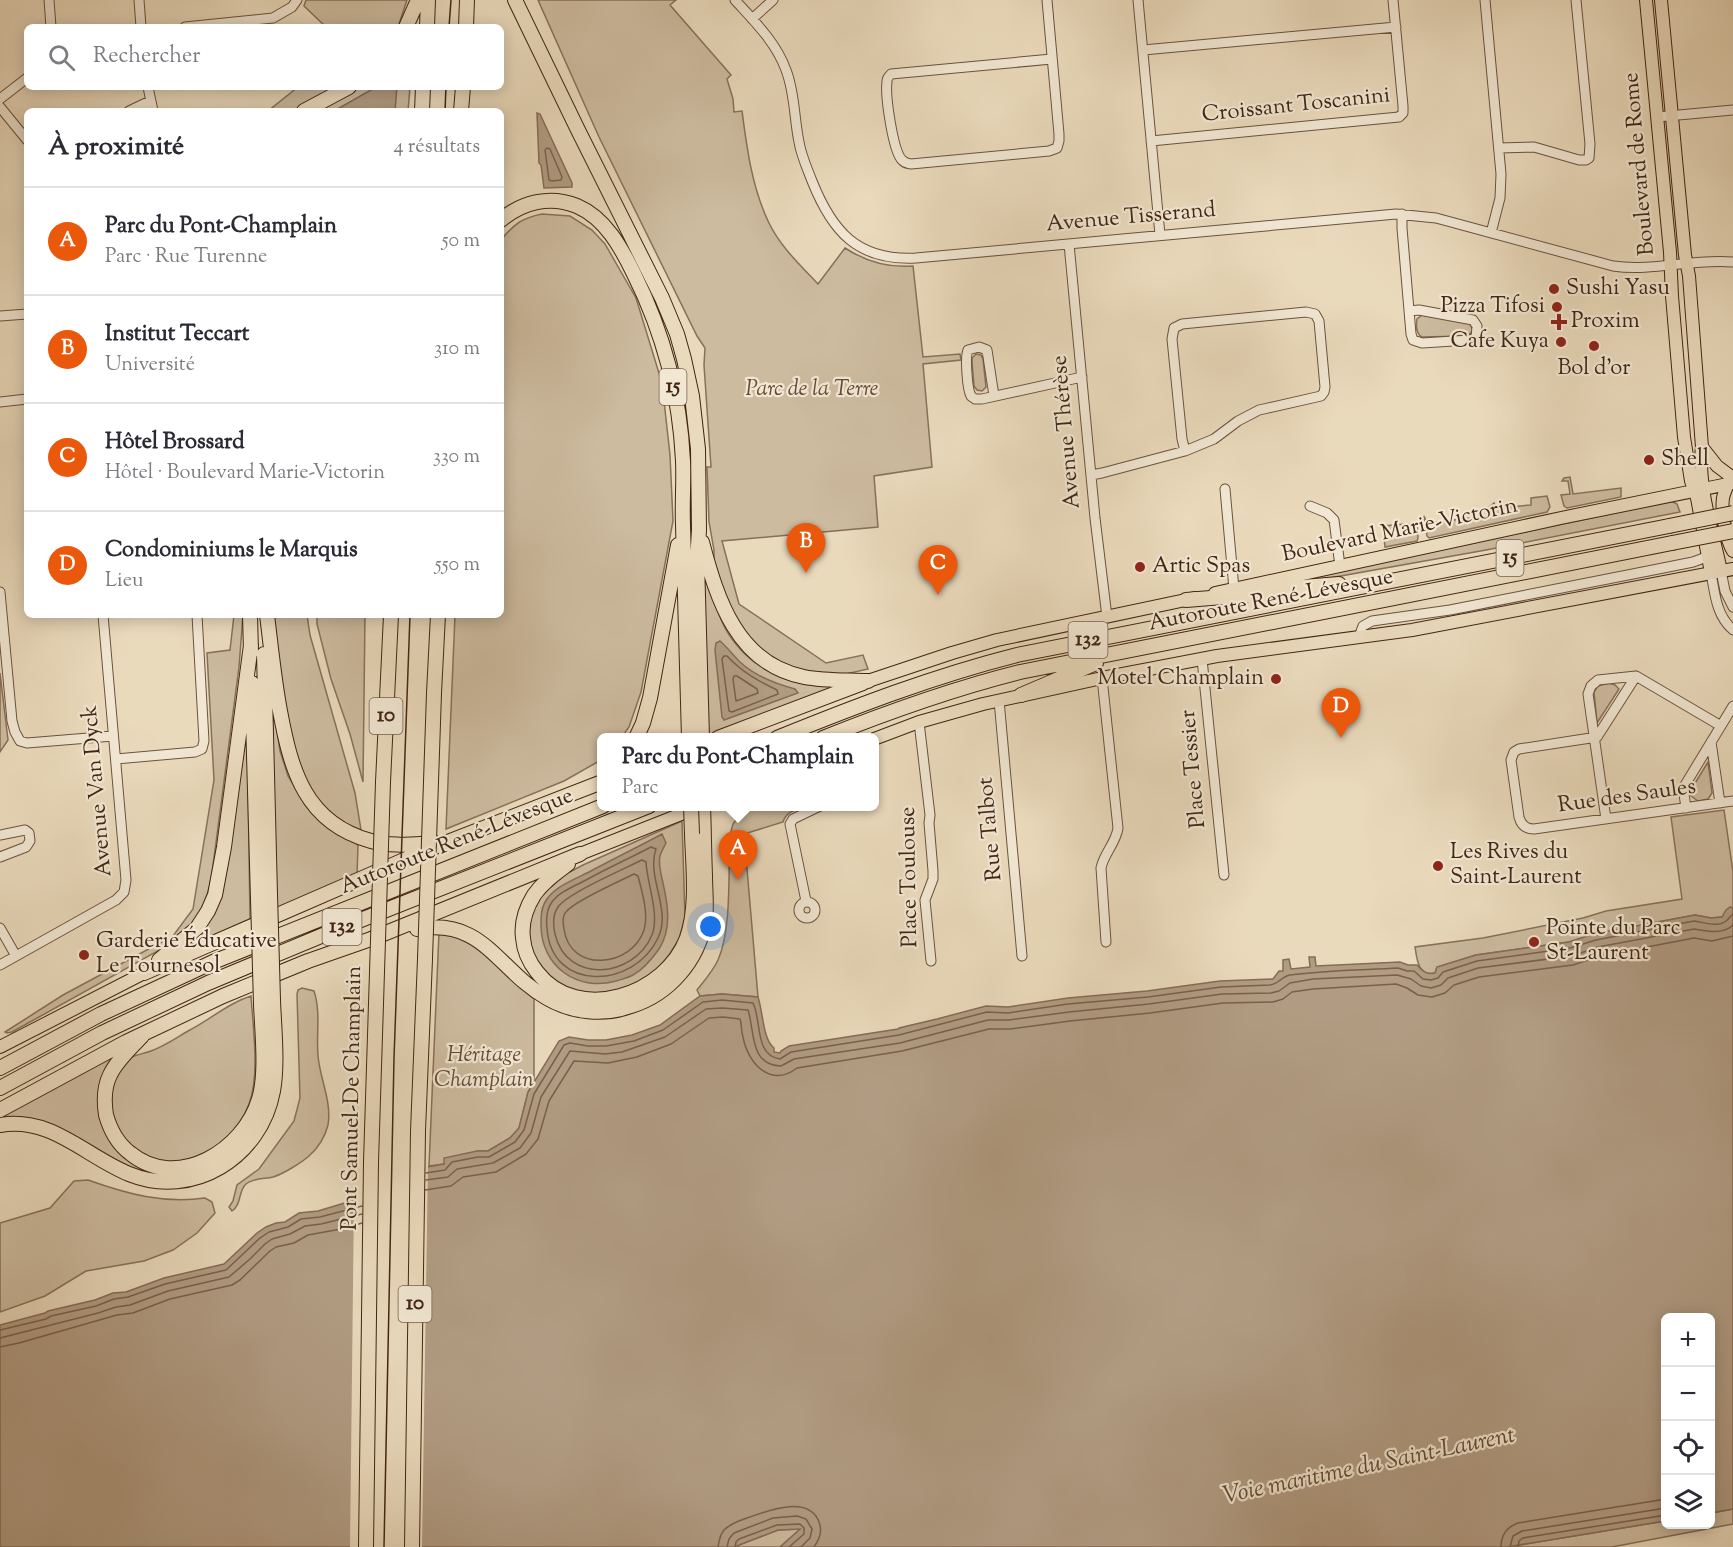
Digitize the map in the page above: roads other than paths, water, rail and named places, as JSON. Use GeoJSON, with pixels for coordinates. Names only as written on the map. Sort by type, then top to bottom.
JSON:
{"type":"FeatureCollection","features":[{"type":"Feature","properties":{"kind":"highway"},"geometry":{"type":"LineString","coordinates":[[407,24],[418,0]]}},
{"type":"Feature","properties":{"kind":"highway"},"geometry":{"type":"LineString","coordinates":[[427,24],[428,0]]}},
{"type":"Feature","properties":{"kind":"highway"},"geometry":{"type":"LineString","coordinates":[[466,24],[467,0]]}},
{"type":"Feature","properties":{"kind":"highway"},"geometry":{"type":"LineString","coordinates":[[515,0],[659,292],[677,334],[687,371],[694,408],[698,450],[699,530],[693,730]]}},
{"type":"Feature","properties":{"kind":"highway"},"geometry":{"type":"LineString","coordinates":[[310,108],[343,90]]}},
{"type":"Feature","properties":{"kind":"highway"},"geometry":{"type":"LineString","coordinates":[[422,108],[423,90]]}},
{"type":"Feature","properties":{"kind":"highway"},"geometry":{"type":"LineString","coordinates":[[461,108],[463,90]]}},
{"type":"Feature","properties":{"kind":"highway","name":"15"},"geometry":{"type":"LineString","coordinates":[[504,218],[531,203],[549,200],[563,202],[578,207],[596,219],[619,246],[648,304],[669,367],[681,438],[684,474],[683,522]]}},
{"type":"Feature","properties":{"kind":"highway","name":"Autoroute René-Lévesque"},"geometry":{"type":"LineString","coordinates":[[790,733],[904,688],[1008,657],[1733,513]]}},
{"type":"Feature","properties":{"kind":"highway"},"geometry":{"type":"LineString","coordinates":[[683,522],[693,730]]}},
{"type":"Feature","properties":{"kind":"highway"},"geometry":{"type":"LineString","coordinates":[[638,733],[650,698],[683,522]]}},
{"type":"Feature","properties":{"kind":"highway"},"geometry":{"type":"LineString","coordinates":[[699,530],[722,608],[734,628],[754,652],[771,664],[796,675],[815,679],[868,681]]}},
{"type":"Feature","properties":{"kind":"highway","name":"Autoroute René-Lévesque"},"geometry":{"type":"LineString","coordinates":[[836,733],[914,702],[978,682],[1035,669],[1733,531]]}},
{"type":"Feature","properties":{"kind":"highway"},"geometry":{"type":"LineString","coordinates":[[1186,600],[1410,577]]}},
{"type":"Feature","properties":{"kind":"highway"},"geometry":{"type":"LineString","coordinates":[[0,1125],[26,1124],[46,1129],[122,1170],[147,1179],[167,1181],[196,1177],[216,1169],[237,1155],[251,1141],[262,1124],[270,1105],[275,1074],[267,1002],[250,618]]}},
{"type":"Feature","properties":{"kind":"highway"},"geometry":{"type":"LineString","coordinates":[[264,897],[265,618]]}},
{"type":"Feature","properties":{"kind":"highway"},"geometry":{"type":"LineString","coordinates":[[265,618],[276,689],[290,757],[298,780],[310,800],[332,822],[361,838],[392,844],[443,843]]}},
{"type":"Feature","properties":{"kind":"highway","name":"Pont Samuel-De Champlain"},"geometry":{"type":"LineString","coordinates":[[366,1547],[371,1162],[380,850],[391,618]]}},
{"type":"Feature","properties":{"kind":"highway","name":"10"},"geometry":{"type":"LineString","coordinates":[[412,1547],[419,1119],[438,618]]}},
{"type":"Feature","properties":{"kind":"highway"},"geometry":{"type":"LineString","coordinates":[[144,973],[194,932],[206,916],[215,895],[222,860],[250,645]]}},
{"type":"Feature","properties":{"kind":"highway"},"geometry":{"type":"LineString","coordinates":[[1021,695],[1126,651]]}},
{"type":"Feature","properties":{"kind":"highway"},"geometry":{"type":"LineString","coordinates":[[731,733],[868,681]]}},
{"type":"Feature","properties":{"kind":"highway"},"geometry":{"type":"LineString","coordinates":[[144,973],[443,843],[597,783]]}},
{"type":"Feature","properties":{"kind":"highway","name":"Autoroute René-Lévesque"},"geometry":{"type":"LineString","coordinates":[[0,1068],[101,1014],[213,962],[597,809]]}},
{"type":"Feature","properties":{"kind":"highway","name":"Autoroute René-Lévesque"},"geometry":{"type":"LineString","coordinates":[[0,1088],[111,1029],[230,974],[343,927],[639,811]]}},
{"type":"Feature","properties":{"kind":"highway"},"geometry":{"type":"LineString","coordinates":[[371,939],[426,927],[454,929],[477,939],[528,985],[555,1002],[574,1009],[594,1012],[614,1011],[632,1006],[658,994],[673,981],[690,960],[699,942],[705,913],[698,831],[692,811]]}},
{"type":"Feature","properties":{"kind":"highway"},"geometry":{"type":"LineString","coordinates":[[580,854],[546,882],[534,896],[524,918],[522,930],[524,948],[530,963],[555,988],[581,998],[602,999],[634,992],[653,982],[671,966],[684,945],[693,909],[701,811]]}},
{"type":"Feature","properties":{"kind":"highway"},"geometry":{"type":"LineString","coordinates":[[0,1110],[94,1058],[223,996],[580,854]]}},
{"type":"Feature","properties":{"kind":"highway"},"geometry":{"type":"LineString","coordinates":[[147,1032],[119,1062],[110,1076],[105,1097],[107,1118],[123,1147],[147,1164],[162,1168],[189,1166],[211,1158],[226,1149],[253,1115],[262,1079],[267,1002]]}},
{"type":"Feature","properties":{"kind":"main road","name":"Boulevard de Rome"},"geometry":{"type":"LineString","coordinates":[[1646,0],[1683,427],[1688,466],[1699,490]]}},
{"type":"Feature","properties":{"kind":"main road","name":"Boulevard de Rome"},"geometry":{"type":"LineString","coordinates":[[1661,0],[1702,447],[1699,490],[1696,498],[1713,555],[1722,571]]}},
{"type":"Feature","properties":{"kind":"main road"},"geometry":{"type":"LineString","coordinates":[[1702,447],[1731,482],[1723,496],[1722,506],[1729,544],[1733,551]]}},
{"type":"Feature","properties":{"kind":"main road","name":"Boulevard Marie-Victorin"},"geometry":{"type":"LineString","coordinates":[[868,681],[961,650],[1028,633],[1731,482]]}},
{"type":"Feature","properties":{"kind":"main road"},"geometry":{"type":"LineString","coordinates":[[879,737],[919,722],[999,700],[1102,678],[1202,659],[1412,630],[1722,571]]}},
{"type":"Feature","properties":{"kind":"main road"},"geometry":{"type":"LineString","coordinates":[[580,854],[692,811]]}},
{"type":"Feature","properties":{"kind":"main road"},"geometry":{"type":"LineString","coordinates":[[0,1047],[144,973]]}},
{"type":"Feature","properties":{"kind":"street"},"geometry":{"type":"LineString","coordinates":[[48,0],[51,24]]}},
{"type":"Feature","properties":{"kind":"street"},"geometry":{"type":"LineString","coordinates":[[139,0],[141,24]]}},
{"type":"Feature","properties":{"kind":"street"},"geometry":{"type":"LineString","coordinates":[[214,24],[273,18],[292,7],[297,0]]}},
{"type":"Feature","properties":{"kind":"street","name":"Avenue Tisserand"},"geometry":{"type":"LineString","coordinates":[[735,0],[777,50],[788,73],[800,147],[821,203],[835,226],[855,244],[885,256],[909,258],[1402,214],[1428,216],[1626,268],[1733,262]]}},
{"type":"Feature","properties":{"kind":"street"},"geometry":{"type":"LineString","coordinates":[[752,19],[773,0]]}},
{"type":"Feature","properties":{"kind":"street"},"geometry":{"type":"LineString","coordinates":[[1047,0],[1059,135],[1057,148],[911,164],[902,160],[894,142],[890,118],[886,85],[887,78],[891,74],[1052,58]]}},
{"type":"Feature","properties":{"kind":"street"},"geometry":{"type":"LineString","coordinates":[[1138,0],[1160,235]]}},
{"type":"Feature","properties":{"kind":"street","name":"Croissant Toscanini"},"geometry":{"type":"LineString","coordinates":[[1151,141],[1399,117],[1403,113],[1403,106],[1393,0]]}},
{"type":"Feature","properties":{"kind":"street"},"geometry":{"type":"LineString","coordinates":[[1485,0],[1501,189],[1491,233]]}},
{"type":"Feature","properties":{"kind":"street"},"geometry":{"type":"LineString","coordinates":[[1499,148],[1529,146],[1579,160],[1589,158],[1590,144],[1576,0]]}},
{"type":"Feature","properties":{"kind":"street"},"geometry":{"type":"LineString","coordinates":[[1143,50],[1396,27]]}},
{"type":"Feature","properties":{"kind":"street"},"geometry":{"type":"LineString","coordinates":[[0,99],[24,80]]}},
{"type":"Feature","properties":{"kind":"street"},"geometry":{"type":"LineString","coordinates":[[148,90],[151,106]]}},
{"type":"Feature","properties":{"kind":"street"},"geometry":{"type":"LineString","coordinates":[[0,107],[24,136]]}},
{"type":"Feature","properties":{"kind":"street"},"geometry":{"type":"LineString","coordinates":[[1657,117],[1733,111]]}},
{"type":"Feature","properties":{"kind":"street"},"geometry":{"type":"LineString","coordinates":[[1402,214],[1409,310],[1411,334],[1416,342],[1422,343],[1476,338],[1477,326],[1473,320],[1409,310]]}},
{"type":"Feature","properties":{"kind":"street","name":"Avenue Thérèse"},"geometry":{"type":"LineString","coordinates":[[1069,244],[1107,617]]}},
{"type":"Feature","properties":{"kind":"street"},"geometry":{"type":"LineString","coordinates":[[1091,475],[1185,451],[1214,439],[1254,412],[1319,397],[1323,394],[1325,387],[1319,321],[1316,314],[1309,312],[1182,324],[1174,328],[1172,339],[1185,451]]}},
{"type":"Feature","properties":{"kind":"street"},"geometry":{"type":"LineString","coordinates":[[0,316],[24,314]]}},
{"type":"Feature","properties":{"kind":"street"},"geometry":{"type":"LineString","coordinates":[[994,396],[987,350],[980,347],[968,350],[966,356],[973,398],[994,396],[1082,377]]}},
{"type":"Feature","properties":{"kind":"street"},"geometry":{"type":"LineString","coordinates":[[0,402],[24,399]]}},
{"type":"Feature","properties":{"kind":"street"},"geometry":{"type":"LineString","coordinates":[[1225,489],[1234,589]]}},
{"type":"Feature","properties":{"kind":"street"},"geometry":{"type":"LineString","coordinates":[[1310,506],[1332,517],[1336,528],[1340,566]]}},
{"type":"Feature","properties":{"kind":"street"},"geometry":{"type":"LineString","coordinates":[[1359,637],[1363,626],[1370,622],[1443,611],[1636,574],[1693,562],[1713,555]]}},
{"type":"Feature","properties":{"kind":"street"},"geometry":{"type":"LineString","coordinates":[[1722,571],[1725,591],[1733,607]]}},
{"type":"Feature","properties":{"kind":"street"},"geometry":{"type":"LineString","coordinates":[[1722,571],[1719,612],[1733,630]]}},
{"type":"Feature","properties":{"kind":"street"},"geometry":{"type":"LineString","coordinates":[[0,592],[12,721],[20,741],[27,743],[113,736]]}},
{"type":"Feature","properties":{"kind":"street","name":"Avenue Van Dyck"},"geometry":{"type":"LineString","coordinates":[[0,965],[116,900],[124,892],[126,880],[102,618]]}},
{"type":"Feature","properties":{"kind":"street"},"geometry":{"type":"LineString","coordinates":[[116,759],[195,752],[202,749],[204,741],[197,618]]}},
{"type":"Feature","properties":{"kind":"street","name":"Place Tessier"},"geometry":{"type":"LineString","coordinates":[[1202,659],[1224,875]]}},
{"type":"Feature","properties":{"kind":"street"},"geometry":{"type":"LineString","coordinates":[[1606,819],[1588,694],[1595,681],[1636,676],[1720,726]]}},
{"type":"Feature","properties":{"kind":"street"},"geometry":{"type":"LineString","coordinates":[[1595,738],[1636,676]]}},
{"type":"Feature","properties":{"kind":"street"},"geometry":{"type":"LineString","coordinates":[[1102,678],[1118,828],[1117,836],[1101,867],[1107,942]]}},
{"type":"Feature","properties":{"kind":"street","name":"Rue Talbot"},"geometry":{"type":"LineString","coordinates":[[999,700],[1022,956]]}},
{"type":"Feature","properties":{"kind":"street"},"geometry":{"type":"LineString","coordinates":[[1686,808],[1685,785],[1733,706]]}},
{"type":"Feature","properties":{"kind":"street","name":"Place Toulouse"},"geometry":{"type":"LineString","coordinates":[[919,722],[929,804],[933,871],[933,879],[925,900],[931,961]]}},
{"type":"Feature","properties":{"kind":"street","name":"Rue des Saules"},"geometry":{"type":"LineString","coordinates":[[1595,738],[1519,749],[1514,752],[1511,760],[1519,817],[1521,823],[1527,828],[1534,830],[1733,801]]}},
{"type":"Feature","properties":{"kind":"street"},"geometry":{"type":"LineString","coordinates":[[1711,742],[1720,803]]}},
{"type":"Feature","properties":{"kind":"street"},"geometry":{"type":"LineString","coordinates":[[806,901],[790,824],[793,819],[811,811]]}},
{"type":"Feature","properties":{"kind":"street"},"geometry":{"type":"LineString","coordinates":[[0,835],[25,830],[29,834],[30,841],[26,847],[0,858]]}},
{"type":"Feature","properties":{"kind":"street"},"geometry":{"type":"LineString","coordinates":[[0,928],[16,956]]}},
{"type":"Feature","properties":{"kind":"water"},"geometry":{"type":"Polygon","coordinates":[[[371,90],[397,90],[395,108],[339,108],[371,90]]]}},
{"type":"Feature","properties":{"kind":"water"},"geometry":{"type":"Polygon","coordinates":[[[537,113],[540,114],[572,187],[544,188],[539,163],[537,113]]]}},
{"type":"Feature","properties":{"kind":"water"},"geometry":{"type":"Polygon","coordinates":[[[720,641],[752,671],[773,682],[795,689],[798,693],[724,720],[715,650],[716,643],[720,641]]]}},
{"type":"Feature","properties":{"kind":"water"},"geometry":{"type":"Polygon","coordinates":[[[662,834],[666,843],[660,856],[660,866],[668,917],[666,933],[659,949],[641,970],[616,981],[588,983],[564,972],[554,964],[543,940],[541,915],[547,899],[566,883],[662,834]]]}},
{"type":"Feature","properties":{"kind":"water","name":"Voie maritime du Saint-Laurent"},"geometry":{"type":"Polygon","coordinates":[[[1733,908],[1733,1509],[1715,1512],[1715,1313],[1661,1313],[1661,1522],[1507,1547],[780,1547],[800,1529],[778,1530],[734,1547],[0,1547],[0,1325],[95,1300],[113,1293],[126,1292],[164,1278],[224,1264],[266,1227],[285,1222],[299,1213],[369,1199],[404,1171],[444,1164],[444,1158],[488,1151],[510,1138],[519,1128],[528,1092],[559,1041],[569,1037],[606,1040],[632,1035],[660,1025],[700,996],[722,994],[758,997],[768,1039],[774,1052],[780,1053],[789,1046],[898,1029],[986,1006],[1008,1007],[1220,981],[1273,979],[1279,971],[1283,971],[1283,960],[1289,959],[1291,969],[1310,967],[1309,957],[1315,957],[1316,966],[1400,962],[1417,965],[1427,973],[1435,973],[1437,967],[1476,955],[1569,942],[1594,934],[1695,915],[1711,918],[1722,917],[1726,910],[1733,908]]]}},
{"type":"Feature","properties":{"kind":"tram line"},"geometry":{"type":"LineString","coordinates":[[449,24],[451,0]]}},
{"type":"Feature","properties":{"kind":"tram line"},"geometry":{"type":"LineString","coordinates":[[445,108],[446,90]]}},
{"type":"Feature","properties":{"kind":"tram line"},"geometry":{"type":"LineString","coordinates":[[384,1547],[394,1058],[410,618]]}},
{"type":"Feature","properties":{"kind":"place","name":"Sushi Yasu"},"geometry":{"type":"Point","coordinates":[1554,289]}},
{"type":"Feature","properties":{"kind":"place","name":"Pizza Tifosi"},"geometry":{"type":"Point","coordinates":[1557,307]}},
{"type":"Feature","properties":{"kind":"place","name":"Proxim"},"geometry":{"type":"Point","coordinates":[1559,322]}},
{"type":"Feature","properties":{"kind":"place","name":"Cafe Kuya"},"geometry":{"type":"Point","coordinates":[1561,342]}},
{"type":"Feature","properties":{"kind":"place","name":"Bol d'or"},"geometry":{"type":"Point","coordinates":[1594,346]}},
{"type":"Feature","properties":{"kind":"place","name":"Shell"},"geometry":{"type":"Point","coordinates":[1649,460]}},
{"type":"Feature","properties":{"kind":"place","name":"Artic Spas"},"geometry":{"type":"Point","coordinates":[1140,567]}},
{"type":"Feature","properties":{"kind":"place","name":"Institut Teccart"},"geometry":{"type":"Point","coordinates":[806,573]}},
{"type":"Feature","properties":{"kind":"place","name":"Hôtel Brossard"},"geometry":{"type":"Point","coordinates":[938,595]}},
{"type":"Feature","properties":{"kind":"place","name":"Motel Champlain"},"geometry":{"type":"Point","coordinates":[1276,679]}},
{"type":"Feature","properties":{"kind":"place","name":"Condominiums le Marquis"},"geometry":{"type":"Point","coordinates":[1341,738]}},
{"type":"Feature","properties":{"kind":"place","name":"Les Rives du Saint-Laurent"},"geometry":{"type":"Point","coordinates":[1438,866]}},
{"type":"Feature","properties":{"kind":"place","name":"Parc du Pont-Champlain"},"geometry":{"type":"Point","coordinates":[738,880]}},
{"type":"Feature","properties":{"kind":"place","name":"Pointe du Parc St-Laurent"},"geometry":{"type":"Point","coordinates":[1534,942]}},
{"type":"Feature","properties":{"kind":"place","name":"Garderie Éducative Le Tournesol"},"geometry":{"type":"Point","coordinates":[84,955]}},
{"type":"Feature","properties":{"kind":"park label","name":"Parc de la Terre"},"geometry":{"type":"Point","coordinates":[812,390]}},
{"type":"Feature","properties":{"kind":"park label","name":"Héritage Champlain"},"geometry":{"type":"Point","coordinates":[484,1068]}}]}
